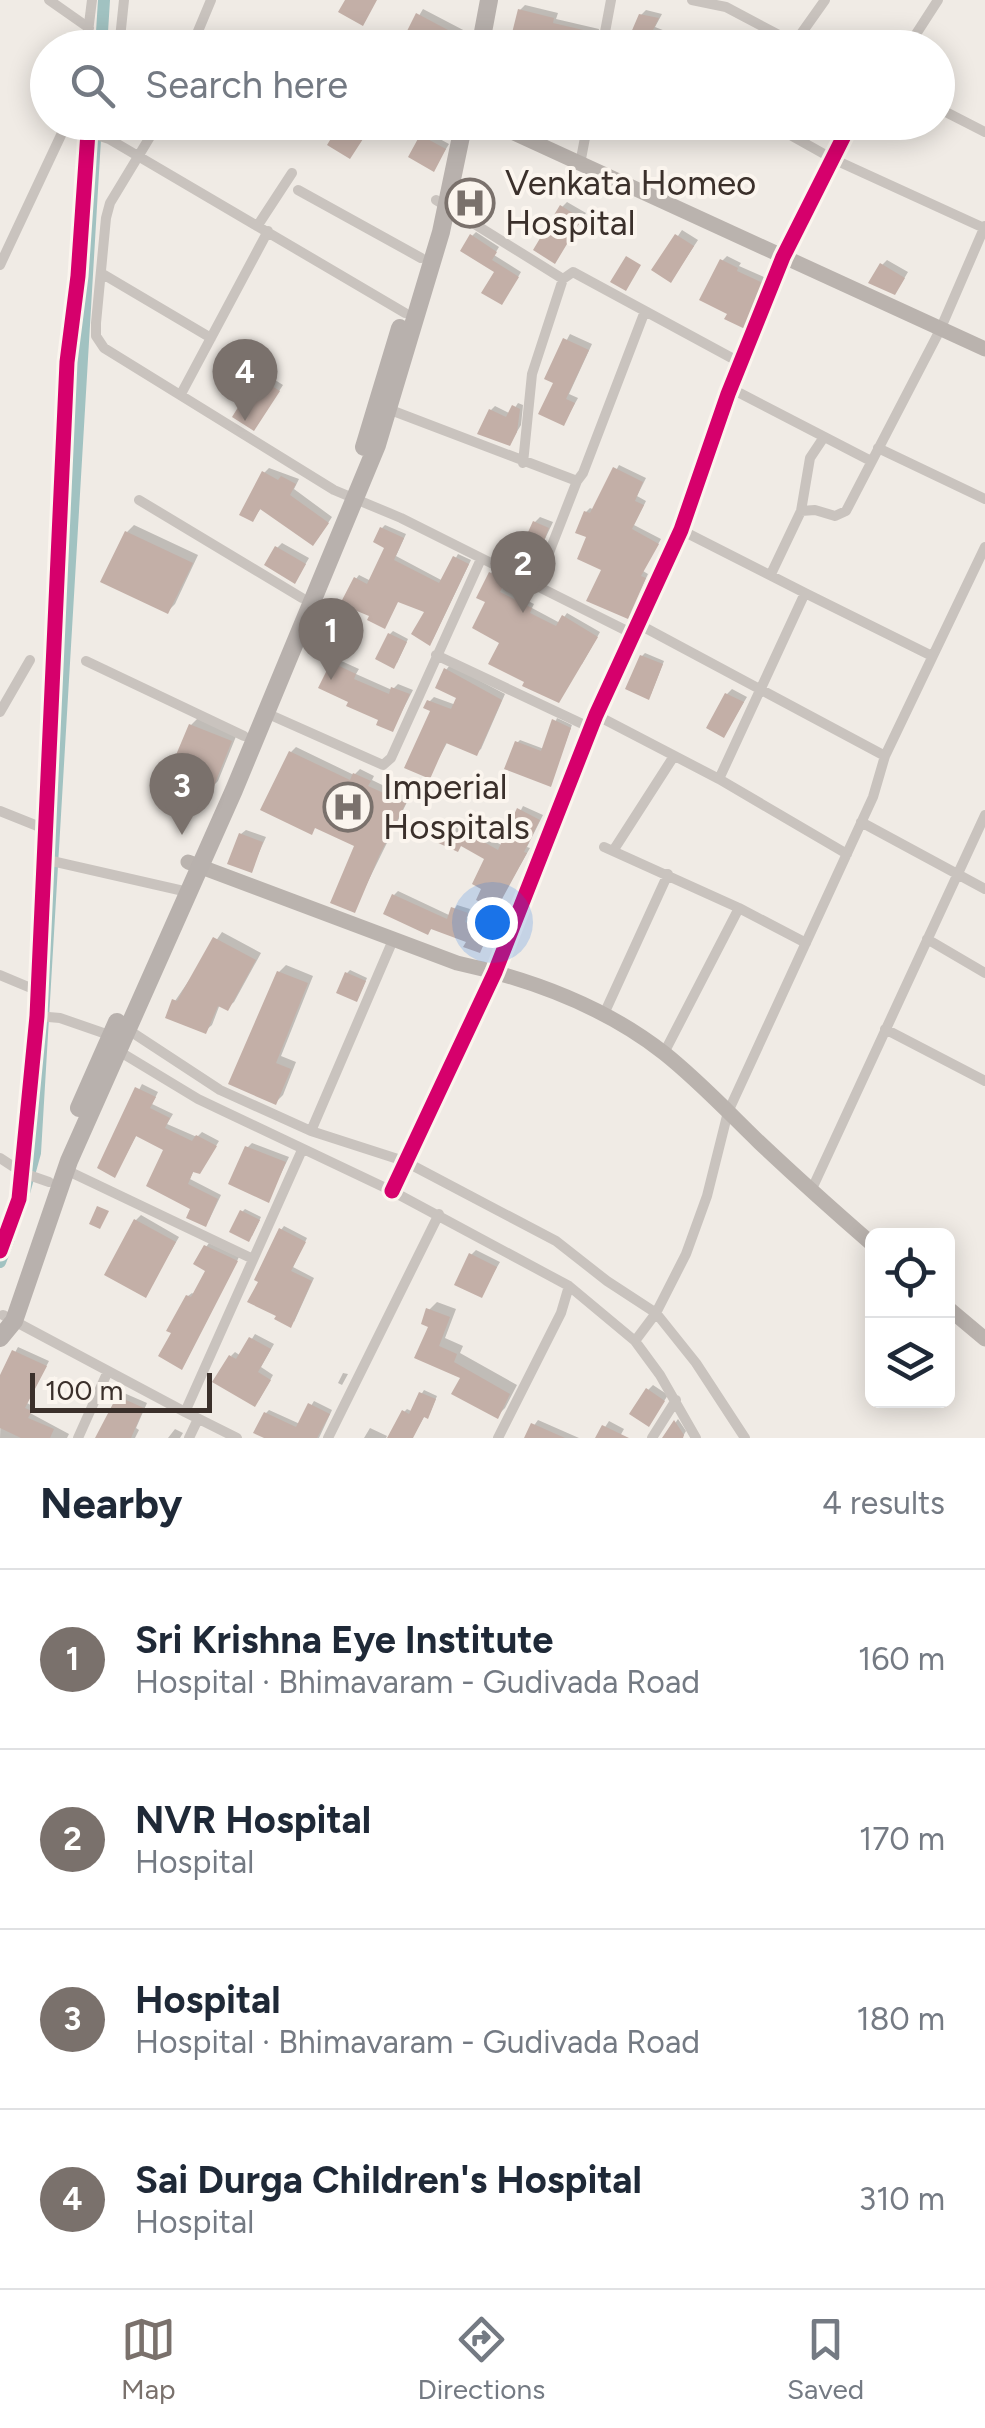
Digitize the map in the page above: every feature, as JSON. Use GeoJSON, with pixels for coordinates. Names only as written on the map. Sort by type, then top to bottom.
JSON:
{"type":"FeatureCollection","features":[{"type":"Feature","properties":{"kind":"main road"},"geometry":{"type":"LineString","coordinates":[[471,30],[477,0]]}},
{"type":"Feature","properties":{"kind":"main road"},"geometry":{"type":"LineString","coordinates":[[484,30],[490,0]]}},
{"type":"Feature","properties":{"kind":"main road"},"geometry":{"type":"LineString","coordinates":[[384,407],[405,313],[441,202],[450,140]]}},
{"type":"Feature","properties":{"kind":"main road"},"geometry":{"type":"LineString","coordinates":[[5,1318],[117,1040],[182,890],[266,713],[350,498],[384,407],[459,140]]}},
{"type":"Feature","properties":{"kind":"main road"},"geometry":{"type":"LineString","coordinates":[[529,140],[985,348]]}},
{"type":"Feature","properties":{"kind":"main road"},"geometry":{"type":"LineString","coordinates":[[194,864],[302,598],[350,498]]}},
{"type":"Feature","properties":{"kind":"main road"},"geometry":{"type":"LineString","coordinates":[[194,864],[457,963],[562,994],[604,1014],[664,1053],[865,1238]]}},
{"type":"Feature","properties":{"kind":"main road"},"geometry":{"type":"LineString","coordinates":[[0,1338],[47,1181],[117,1040]]}},
{"type":"Feature","properties":{"kind":"main road"},"geometry":{"type":"LineString","coordinates":[[955,1314],[985,1339]]}},
{"type":"Feature","properties":{"kind":"street"},"geometry":{"type":"LineString","coordinates":[[49,0],[88,28],[92,0]]}},
{"type":"Feature","properties":{"kind":"street"},"geometry":{"type":"LineString","coordinates":[[121,30],[124,0]]}},
{"type":"Feature","properties":{"kind":"street"},"geometry":{"type":"LineString","coordinates":[[198,30],[211,0]]}},
{"type":"Feature","properties":{"kind":"street"},"geometry":{"type":"LineString","coordinates":[[607,30],[611,0]]}},
{"type":"Feature","properties":{"kind":"street"},"geometry":{"type":"LineString","coordinates":[[692,0],[722,3],[767,30]]}},
{"type":"Feature","properties":{"kind":"street"},"geometry":{"type":"LineString","coordinates":[[803,30],[825,0]]}},
{"type":"Feature","properties":{"kind":"street"},"geometry":{"type":"LineString","coordinates":[[919,30],[938,0]]}},
{"type":"Feature","properties":{"kind":"street"},"geometry":{"type":"LineString","coordinates":[[955,117],[985,132]]}},
{"type":"Feature","properties":{"kind":"street"},"geometry":{"type":"LineString","coordinates":[[0,266],[61,140]]}},
{"type":"Feature","properties":{"kind":"street"},"geometry":{"type":"LineString","coordinates":[[0,1251],[20,1200],[25,1174],[38,990],[60,484],[85,140]]}},
{"type":"Feature","properties":{"kind":"street"},"geometry":{"type":"LineString","coordinates":[[111,140],[405,313]]}},
{"type":"Feature","properties":{"kind":"street"},"geometry":{"type":"LineString","coordinates":[[147,140],[110,202],[96,336],[104,348],[350,498],[401,518],[536,586],[760,688],[886,756]]}},
{"type":"Feature","properties":{"kind":"street"},"geometry":{"type":"LineString","coordinates":[[580,164],[585,140]]}},
{"type":"Feature","properties":{"kind":"street"},"geometry":{"type":"LineString","coordinates":[[799,140],[984,227],[940,330],[846,511],[835,516],[800,510]]}},
{"type":"Feature","properties":{"kind":"street"},"geometry":{"type":"LineString","coordinates":[[392,1190],[495,972],[596,715],[681,530],[730,388],[784,257],[842,140]]}},
{"type":"Feature","properties":{"kind":"street"},"geometry":{"type":"LineString","coordinates":[[182,394],[292,173]]}},
{"type":"Feature","properties":{"kind":"street"},"geometry":{"type":"LineString","coordinates":[[298,190],[421,258]]}},
{"type":"Feature","properties":{"kind":"street"},"geometry":{"type":"LineString","coordinates":[[441,202],[562,279]]}},
{"type":"Feature","properties":{"kind":"street"},"geometry":{"type":"LineString","coordinates":[[523,463],[532,374],[562,279],[573,272],[741,363]]}},
{"type":"Feature","properties":{"kind":"street"},"geometry":{"type":"LineString","coordinates":[[101,273],[212,338]]}},
{"type":"Feature","properties":{"kind":"street"},"geometry":{"type":"LineString","coordinates":[[536,586],[646,311]]}},
{"type":"Feature","properties":{"kind":"street"},"geometry":{"type":"LineString","coordinates":[[71,334],[96,336]]}},
{"type":"Feature","properties":{"kind":"street"},"geometry":{"type":"LineString","coordinates":[[730,388],[871,461]]}},
{"type":"Feature","properties":{"kind":"street"},"geometry":{"type":"LineString","coordinates":[[384,407],[577,481]]}},
{"type":"Feature","properties":{"kind":"street"},"geometry":{"type":"LineString","coordinates":[[771,574],[800,510],[810,458],[824,436]]}},
{"type":"Feature","properties":{"kind":"street"},"geometry":{"type":"LineString","coordinates":[[878,448],[985,499]]}},
{"type":"Feature","properties":{"kind":"street"},"geometry":{"type":"LineString","coordinates":[[140,500],[302,598]]}},
{"type":"Feature","properties":{"kind":"street"},"geometry":{"type":"LineString","coordinates":[[681,530],[932,656]]}},
{"type":"Feature","properties":{"kind":"street"},"geometry":{"type":"LineString","coordinates":[[635,1341],[656,1314],[686,1254],[708,1196],[728,1112],[847,854],[886,756],[984,554]]}},
{"type":"Feature","properties":{"kind":"street"},"geometry":{"type":"LineString","coordinates":[[266,713],[384,764],[391,758],[481,559]]}},
{"type":"Feature","properties":{"kind":"street"},"geometry":{"type":"LineString","coordinates":[[718,779],[805,593]]}},
{"type":"Feature","properties":{"kind":"street"},"geometry":{"type":"LineString","coordinates":[[436,655],[591,728]]}},
{"type":"Feature","properties":{"kind":"street"},"geometry":{"type":"LineString","coordinates":[[0,712],[30,660]]}},
{"type":"Feature","properties":{"kind":"street"},"geometry":{"type":"LineString","coordinates":[[86,661],[244,736]]}},
{"type":"Feature","properties":{"kind":"street"},"geometry":{"type":"LineString","coordinates":[[596,715],[718,779],[847,854]]}},
{"type":"Feature","properties":{"kind":"street"},"geometry":{"type":"LineString","coordinates":[[674,756],[609,849],[806,943]]}},
{"type":"Feature","properties":{"kind":"street"},"geometry":{"type":"LineString","coordinates":[[0,810],[45,829]]}},
{"type":"Feature","properties":{"kind":"street"},"geometry":{"type":"LineString","coordinates":[[811,1191],[985,816]]}},
{"type":"Feature","properties":{"kind":"street"},"geometry":{"type":"LineString","coordinates":[[861,822],[985,890]]}},
{"type":"Feature","properties":{"kind":"street"},"geometry":{"type":"LineString","coordinates":[[44,859],[182,890]]}},
{"type":"Feature","properties":{"kind":"street"},"geometry":{"type":"LineString","coordinates":[[604,1014],[668,874]]}},
{"type":"Feature","properties":{"kind":"street"},"geometry":{"type":"LineString","coordinates":[[664,1053],[739,908]]}},
{"type":"Feature","properties":{"kind":"street"},"geometry":{"type":"LineString","coordinates":[[928,939],[985,973]]}},
{"type":"Feature","properties":{"kind":"street"},"geometry":{"type":"LineString","coordinates":[[311,1132],[392,940]]}},
{"type":"Feature","properties":{"kind":"street"},"geometry":{"type":"LineString","coordinates":[[0,975],[38,990]]}},
{"type":"Feature","properties":{"kind":"street"},"geometry":{"type":"LineString","coordinates":[[36,1016],[60,1018],[117,1040],[311,1132],[404,1161],[556,1241],[656,1314],[696,1363],[745,1438]]}},
{"type":"Feature","properties":{"kind":"street"},"geometry":{"type":"LineString","coordinates":[[886,1029],[985,1081]]}},
{"type":"Feature","properties":{"kind":"street"},"geometry":{"type":"LineString","coordinates":[[117,1040],[198,1099],[392,1190],[569,1286],[635,1341],[676,1400],[696,1438]]}},
{"type":"Feature","properties":{"kind":"street"},"geometry":{"type":"LineString","coordinates":[[185,1412],[302,1150]]}},
{"type":"Feature","properties":{"kind":"street"},"geometry":{"type":"LineString","coordinates":[[0,1158],[25,1174],[47,1181]]}},
{"type":"Feature","properties":{"kind":"street"},"geometry":{"type":"LineString","coordinates":[[66,1170],[254,1259]]}},
{"type":"Feature","properties":{"kind":"street"},"geometry":{"type":"LineString","coordinates":[[328,1438],[439,1214]]}},
{"type":"Feature","properties":{"kind":"street"},"geometry":{"type":"LineString","coordinates":[[498,1438],[561,1313],[569,1286]]}},
{"type":"Feature","properties":{"kind":"street"},"geometry":{"type":"LineString","coordinates":[[5,1318],[237,1438]]}},
{"type":"Feature","properties":{"kind":"street"},"geometry":{"type":"LineString","coordinates":[[78,1438],[108,1370]]}},
{"type":"Feature","properties":{"kind":"street"},"geometry":{"type":"LineString","coordinates":[[652,1438],[676,1400]]}},
{"type":"Feature","properties":{"kind":"street"},"geometry":{"type":"LineString","coordinates":[[190,1438],[198,1419]]}},
{"type":"Feature","properties":{"kind":"building"},"geometry":{"type":"Polygon","coordinates":[[[345,0],[377,0],[363,26],[338,12],[345,0]]]}},
{"type":"Feature","properties":{"kind":"building"},"geometry":{"type":"Polygon","coordinates":[[[518,9],[583,30],[513,30],[518,9]]]}},
{"type":"Feature","properties":{"kind":"building"},"geometry":{"type":"Polygon","coordinates":[[[416,13],[448,30],[408,30],[416,13]]]}},
{"type":"Feature","properties":{"kind":"building"},"geometry":{"type":"Polygon","coordinates":[[[639,14],[659,18],[653,30],[632,30],[639,14]]]}},
{"type":"Feature","properties":{"kind":"building"},"geometry":{"type":"Polygon","coordinates":[[[330,140],[362,140],[350,159],[327,145],[330,140]]]}},
{"type":"Feature","properties":{"kind":"building"},"geometry":{"type":"Polygon","coordinates":[[[417,140],[429,140],[446,149],[434,172],[408,157],[417,140]]]}},
{"type":"Feature","properties":{"kind":"building"},"geometry":{"type":"Polygon","coordinates":[[[560,205],[582,219],[555,264],[533,250],[560,205]]]}},
{"type":"Feature","properties":{"kind":"building"},"geometry":{"type":"Polygon","coordinates":[[[470,234],[497,252],[492,260],[519,277],[502,305],[481,293],[494,272],[460,251],[470,234]]]}},
{"type":"Feature","properties":{"kind":"building"},"geometry":{"type":"Polygon","coordinates":[[[675,234],[694,246],[671,283],[651,270],[675,234]]]}},
{"type":"Feature","properties":{"kind":"building"},"geometry":{"type":"Polygon","coordinates":[[[626,256],[641,265],[626,291],[610,282],[626,256]]]}},
{"type":"Feature","properties":{"kind":"building"},"geometry":{"type":"Polygon","coordinates":[[[720,259],[763,283],[745,329],[724,319],[727,314],[699,300],[720,259]]]}},
{"type":"Feature","properties":{"kind":"building"},"geometry":{"type":"Polygon","coordinates":[[[880,263],[905,278],[895,295],[868,283],[880,263]]]}},
{"type":"Feature","properties":{"kind":"building"},"geometry":{"type":"Polygon","coordinates":[[[563,338],[589,350],[566,399],[575,403],[564,426],[538,414],[553,383],[544,379],[563,338]]]}},
{"type":"Feature","properties":{"kind":"building"},"geometry":{"type":"Polygon","coordinates":[[[257,377],[280,391],[254,431],[232,417],[257,377]]]}},
{"type":"Feature","properties":{"kind":"building"},"geometry":{"type":"Polygon","coordinates":[[[512,405],[520,409],[517,432],[510,446],[477,434],[489,409],[506,417],[512,405]]]}},
{"type":"Feature","properties":{"kind":"building"},"geometry":{"type":"Polygon","coordinates":[[[613,467],[643,482],[635,501],[644,505],[632,529],[659,544],[641,576],[646,578],[628,619],[586,601],[601,570],[577,559],[586,537],[575,533],[584,511],[590,513],[613,467]]]}},
{"type":"Feature","properties":{"kind":"building"},"geometry":{"type":"Polygon","coordinates":[[[262,471],[296,484],[290,495],[329,523],[313,546],[260,509],[253,522],[239,515],[262,471]]]}},
{"type":"Feature","properties":{"kind":"building"},"geometry":{"type":"Polygon","coordinates":[[[533,521],[549,528],[535,564],[517,557],[533,521]]]}},
{"type":"Feature","properties":{"kind":"building"},"geometry":{"type":"Polygon","coordinates":[[[380,527],[404,538],[394,560],[439,583],[453,556],[469,564],[430,646],[411,634],[424,612],[398,602],[385,629],[367,620],[369,616],[340,604],[354,577],[367,584],[384,548],[373,542],[380,527]]]}},
{"type":"Feature","properties":{"kind":"building"},"geometry":{"type":"Polygon","coordinates":[[[125,531],[193,563],[168,614],[100,582],[125,531]]]}},
{"type":"Feature","properties":{"kind":"building"},"geometry":{"type":"Polygon","coordinates":[[[275,546],[306,564],[295,584],[264,565],[275,546]]]}},
{"type":"Feature","properties":{"kind":"building"},"geometry":{"type":"Polygon","coordinates":[[[489,572],[506,580],[500,592],[532,608],[530,613],[556,626],[562,615],[598,637],[559,703],[488,664],[499,643],[472,628],[485,602],[476,598],[489,572]]]}},
{"type":"Feature","properties":{"kind":"building"},"geometry":{"type":"Polygon","coordinates":[[[388,633],[407,642],[394,669],[375,659],[388,633]]]}},
{"type":"Feature","properties":{"kind":"building"},"geometry":{"type":"Polygon","coordinates":[[[640,655],[663,664],[649,700],[625,689],[640,655]]]}},
{"type":"Feature","properties":{"kind":"building"},"geometry":{"type":"Polygon","coordinates":[[[331,662],[356,674],[354,679],[389,694],[391,687],[410,694],[393,732],[376,725],[378,720],[346,706],[348,702],[318,688],[331,662]]]}},
{"type":"Feature","properties":{"kind":"building"},"geometry":{"type":"Polygon","coordinates":[[[444,668],[502,700],[477,756],[446,743],[430,779],[404,768],[430,711],[423,708],[427,700],[451,709],[456,698],[435,688],[444,668]]]}},
{"type":"Feature","properties":{"kind":"building"},"geometry":{"type":"Polygon","coordinates":[[[725,693],[744,702],[724,738],[706,728],[725,693]]]}},
{"type":"Feature","properties":{"kind":"building"},"geometry":{"type":"Polygon","coordinates":[[[552,719],[571,728],[551,787],[504,769],[515,741],[541,751],[552,719]]]}},
{"type":"Feature","properties":{"kind":"building"},"geometry":{"type":"Polygon","coordinates":[[[189,724],[232,741],[212,791],[168,774],[189,724]]]}},
{"type":"Feature","properties":{"kind":"building"},"geometry":{"type":"Polygon","coordinates":[[[289,751],[350,780],[353,773],[371,781],[368,786],[406,803],[355,913],[330,903],[354,846],[315,828],[312,835],[260,810],[289,751]]]}},
{"type":"Feature","properties":{"kind":"building"},"geometry":{"type":"Polygon","coordinates":[[[517,808],[540,820],[496,910],[476,900],[481,889],[472,884],[484,859],[461,846],[458,852],[423,836],[430,821],[498,850],[517,808]]]}},
{"type":"Feature","properties":{"kind":"building"},"geometry":{"type":"Polygon","coordinates":[[[239,833],[263,842],[252,873],[227,864],[239,833]]]}},
{"type":"Feature","properties":{"kind":"building"},"geometry":{"type":"Polygon","coordinates":[[[392,894],[447,919],[451,907],[468,913],[465,922],[489,932],[480,953],[463,947],[466,942],[431,929],[428,935],[383,914],[392,894]]]}},
{"type":"Feature","properties":{"kind":"building"},"geometry":{"type":"Polygon","coordinates":[[[213,937],[256,960],[228,1011],[218,1006],[206,1034],[165,1018],[172,999],[177,1001],[213,937]]]}},
{"type":"Feature","properties":{"kind":"building"},"geometry":{"type":"Polygon","coordinates":[[[277,971],[308,983],[276,1063],[291,1069],[276,1105],[228,1084],[277,971]]]}},
{"type":"Feature","properties":{"kind":"building"},"geometry":{"type":"Polygon","coordinates":[[[345,972],[366,981],[357,1002],[336,993],[345,972]]]}},
{"type":"Feature","properties":{"kind":"building"},"geometry":{"type":"Polygon","coordinates":[[[135,1087],[156,1097],[150,1108],[170,1118],[165,1128],[192,1141],[196,1135],[217,1146],[200,1174],[193,1172],[188,1184],[218,1199],[206,1227],[186,1218],[190,1209],[146,1186],[163,1150],[136,1136],[115,1178],[97,1168],[135,1087]]]}},
{"type":"Feature","properties":{"kind":"building"},"geometry":{"type":"Polygon","coordinates":[[[245,1146],[286,1162],[269,1203],[228,1184],[245,1146]]]}},
{"type":"Feature","properties":{"kind":"building"},"geometry":{"type":"Polygon","coordinates":[[[97,1206],[109,1211],[100,1229],[89,1224],[97,1206]]]}},
{"type":"Feature","properties":{"kind":"building"},"geometry":{"type":"Polygon","coordinates":[[[240,1210],[260,1220],[249,1242],[229,1232],[240,1210]]]}},
{"type":"Feature","properties":{"kind":"building"},"geometry":{"type":"Polygon","coordinates":[[[134,1219],[176,1242],[146,1298],[104,1275],[134,1219]]]}},
{"type":"Feature","properties":{"kind":"building"},"geometry":{"type":"Polygon","coordinates":[[[279,1228],[306,1242],[291,1271],[312,1281],[291,1328],[247,1302],[279,1228]]]}},
{"type":"Feature","properties":{"kind":"building"},"geometry":{"type":"Polygon","coordinates":[[[204,1245],[238,1261],[182,1370],[158,1356],[171,1333],[166,1331],[205,1271],[193,1264],[204,1245]]]}},
{"type":"Feature","properties":{"kind":"building"},"geometry":{"type":"Polygon","coordinates":[[[469,1253],[497,1267],[482,1298],[454,1285],[469,1253]]]}},
{"type":"Feature","properties":{"kind":"building"},"geometry":{"type":"Polygon","coordinates":[[[426,1308],[450,1317],[439,1346],[457,1354],[454,1362],[510,1394],[498,1419],[451,1394],[460,1378],[414,1358],[428,1327],[421,1324],[426,1308]]]}},
{"type":"Feature","properties":{"kind":"building"},"geometry":{"type":"Polygon","coordinates":[[[249,1337],[271,1349],[258,1372],[271,1380],[255,1407],[212,1382],[229,1355],[236,1359],[249,1337]]]}},
{"type":"Feature","properties":{"kind":"building"},"geometry":{"type":"Polygon","coordinates":[[[12,1350],[47,1366],[25,1408],[32,1411],[28,1418],[54,1429],[50,1438],[21,1438],[0,1428],[0,1375],[12,1350]]]}},
{"type":"Feature","properties":{"kind":"building"},"geometry":{"type":"Polygon","coordinates":[[[646,1388],[665,1401],[649,1427],[629,1414],[646,1388]]]}},
{"type":"Feature","properties":{"kind":"building"},"geometry":{"type":"Polygon","coordinates":[[[419,1392],[436,1399],[428,1419],[424,1417],[413,1438],[387,1438],[402,1410],[409,1414],[419,1392]]]}},
{"type":"Feature","properties":{"kind":"building"},"geometry":{"type":"Polygon","coordinates":[[[117,1396],[144,1408],[131,1438],[95,1438],[117,1396]]]}},
{"type":"Feature","properties":{"kind":"building"},"geometry":{"type":"Polygon","coordinates":[[[308,1403],[330,1414],[317,1438],[264,1438],[253,1433],[264,1412],[296,1427],[308,1403]]]}},
{"type":"Feature","properties":{"kind":"building"},"geometry":{"type":"Polygon","coordinates":[[[674,1420],[683,1438],[662,1438],[674,1420]]]}},
{"type":"Feature","properties":{"kind":"building"},"geometry":{"type":"Polygon","coordinates":[[[531,1423],[565,1438],[524,1438],[531,1423]]]}},
{"type":"Feature","properties":{"kind":"building"},"geometry":{"type":"Polygon","coordinates":[[[602,1425],[629,1438],[595,1438],[602,1425]]]}},
{"type":"Feature","properties":{"kind":"waterway"},"geometry":{"type":"LineString","coordinates":[[102,30],[104,0]]}},
{"type":"Feature","properties":{"kind":"waterway"},"geometry":{"type":"LineString","coordinates":[[19,1211],[35,1153],[95,140]]}},
{"type":"Feature","properties":{"kind":"waterway"},"geometry":{"type":"LineString","coordinates":[[0,1262],[9,1239]]}},
{"type":"Feature","properties":{"kind":"cycle path"},"geometry":{"type":"LineString","coordinates":[[0,1251],[19,1199],[37,1016],[67,362],[78,276],[87,140]]}},
{"type":"Feature","properties":{"kind":"cycle path"},"geometry":{"type":"LineString","coordinates":[[392,1191],[495,972],[596,715],[681,530],[728,394],[783,257],[842,140]]}},
{"type":"Feature","properties":{"kind":"place","name":"Venkata Homeo Hospital"},"geometry":{"type":"Point","coordinates":[470,203]}},
{"type":"Feature","properties":{"kind":"place","name":"Sai Durga Children's Hospital"},"geometry":{"type":"Point","coordinates":[245,421]}},
{"type":"Feature","properties":{"kind":"place","name":"NVR Hospital"},"geometry":{"type":"Point","coordinates":[523,613]}},
{"type":"Feature","properties":{"kind":"place","name":"Sri Krishna Eye Institute"},"geometry":{"type":"Point","coordinates":[331,680]}},
{"type":"Feature","properties":{"kind":"place","name":"Imperial Hospitals"},"geometry":{"type":"Point","coordinates":[348,807]}},
{"type":"Feature","properties":{"kind":"place","name":"Hospital"},"geometry":{"type":"Point","coordinates":[182,835]}}]}
